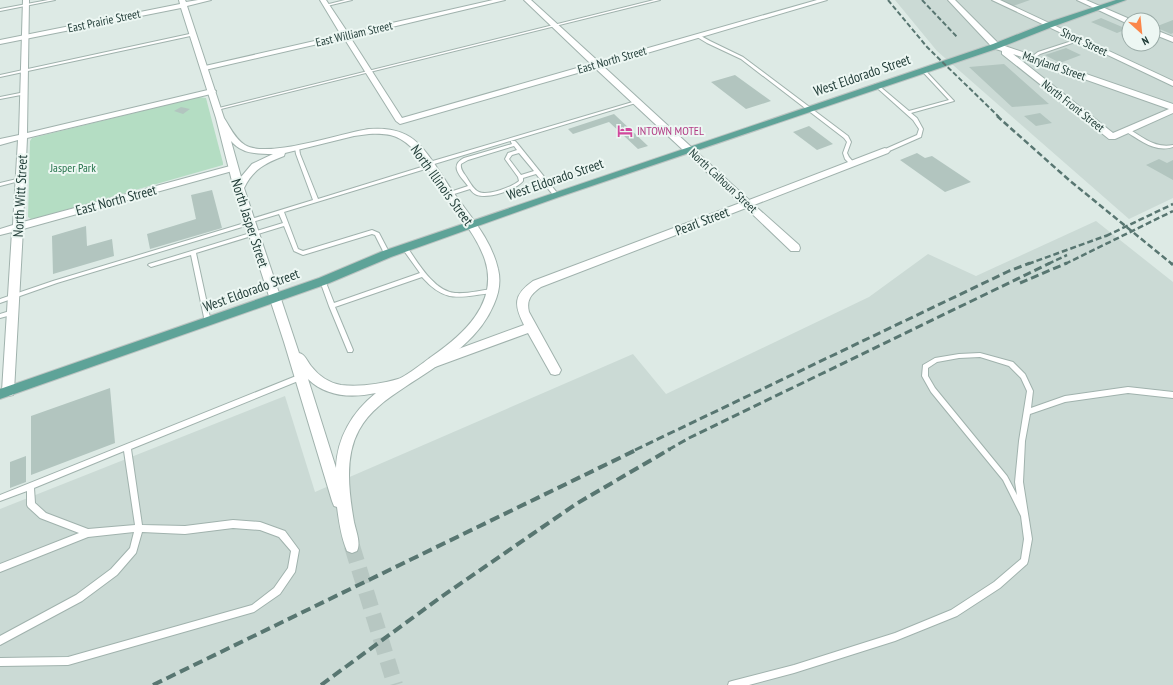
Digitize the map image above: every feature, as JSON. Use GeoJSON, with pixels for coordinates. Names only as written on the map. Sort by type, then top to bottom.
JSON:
{"type":"FeatureCollection","features":[{"type":"Feature","properties":{"kind":"main road","name":"West Eldorado Street"},"geometry":{"type":"LineString","coordinates":[[4,392],[323,281],[387,254],[556,195],[996,46],[1049,25],[1123,0]]}},
{"type":"Feature","properties":{"kind":"street","name":"East Prairie Street"},"geometry":{"type":"LineString","coordinates":[[0,42],[183,2],[208,0]]}},
{"type":"Feature","properties":{"kind":"street","name":"East William Street"},"geometry":{"type":"LineString","coordinates":[[205,68],[502,0]]}},
{"type":"Feature","properties":{"kind":"street","name":"North Calhoun Street"},"geometry":{"type":"LineString","coordinates":[[527,0],[795,248]]}},
{"type":"Feature","properties":{"kind":"street","name":"East North Street"},"geometry":{"type":"LineString","coordinates":[[369,72],[400,121],[824,0]]}},
{"type":"Feature","properties":{"kind":"street","name":"Maryland Street"},"geometry":{"type":"LineString","coordinates":[[951,0],[996,46],[1173,109]]}},
{"type":"Feature","properties":{"kind":"street","name":"Short Street"},"geometry":{"type":"LineString","coordinates":[[995,0],[1173,84]]}},
{"type":"Feature","properties":{"kind":"street"},"geometry":{"type":"LineString","coordinates":[[1080,0],[1121,18]]}},
{"type":"Feature","properties":{"kind":"street","name":"North Jasper Street"},"geometry":{"type":"LineString","coordinates":[[183,2],[219,114],[233,168],[274,298],[290,342],[351,541],[345,510],[342,473],[346,444],[352,428],[362,413],[378,399],[435,362]]}},
{"type":"Feature","properties":{"kind":"street"},"geometry":{"type":"LineString","coordinates":[[325,2],[369,72]]}},
{"type":"Feature","properties":{"kind":"street","name":"North Witt Street"},"geometry":{"type":"LineString","coordinates":[[4,392],[13,312],[21,179],[26,3]]}},
{"type":"Feature","properties":{"kind":"street"},"geometry":{"type":"LineString","coordinates":[[1161,35],[1173,40]]}},
{"type":"Feature","properties":{"kind":"street","name":"North Front Street"},"geometry":{"type":"LineString","coordinates":[[996,46],[1112,136],[1127,130]]}},
{"type":"Feature","properties":{"kind":"street"},"geometry":{"type":"LineString","coordinates":[[0,142],[212,91]]}},
{"type":"Feature","properties":{"kind":"street"},"geometry":{"type":"LineString","coordinates":[[1127,130],[1173,109]]}},
{"type":"Feature","properties":{"kind":"street","name":"North Illinois Street"},"geometry":{"type":"LineString","coordinates":[[219,114],[233,138],[244,148],[253,151],[267,152],[297,149],[368,131],[395,134],[408,140],[429,165],[472,225],[491,260],[495,278],[493,291],[482,317],[471,331],[435,362]]}},
{"type":"Feature","properties":{"kind":"street"},"geometry":{"type":"LineString","coordinates":[[240,189],[248,172],[254,166],[297,149]]}},
{"type":"Feature","properties":{"kind":"street","name":"Pearl Street"},"geometry":{"type":"LineString","coordinates":[[531,327],[523,312],[522,303],[523,297],[537,284],[885,151]]}},
{"type":"Feature","properties":{"kind":"street","name":"East North Street"},"geometry":{"type":"LineString","coordinates":[[0,232],[233,168]]}},
{"type":"Feature","properties":{"kind":"street"},"geometry":{"type":"LineString","coordinates":[[435,362],[531,327],[555,370]]}},
{"type":"Feature","properties":{"kind":"street"},"geometry":{"type":"LineString","coordinates":[[290,342],[301,362],[321,385],[335,390],[355,391],[375,389],[403,383]]}},
{"type":"Feature","properties":{"kind":"lane"},"geometry":{"type":"LineString","coordinates":[[0,10],[26,3],[53,0]]}},
{"type":"Feature","properties":{"kind":"lane"},"geometry":{"type":"LineString","coordinates":[[325,2],[350,0]]}},
{"type":"Feature","properties":{"kind":"lane"},"geometry":{"type":"LineString","coordinates":[[219,114],[369,72],[658,0]]}},
{"type":"Feature","properties":{"kind":"lane"},"geometry":{"type":"LineString","coordinates":[[0,76],[194,34]]}},
{"type":"Feature","properties":{"kind":"lane"},"geometry":{"type":"LineString","coordinates":[[698,36],[707,42],[742,58],[846,137],[849,142],[845,153],[847,158],[853,164]]}},
{"type":"Feature","properties":{"kind":"lane"},"geometry":{"type":"LineString","coordinates":[[1032,58],[1039,53],[1079,40]]}},
{"type":"Feature","properties":{"kind":"lane"},"geometry":{"type":"LineString","coordinates":[[908,113],[952,101],[923,70]]}},
{"type":"Feature","properties":{"kind":"lane"},"geometry":{"type":"LineString","coordinates":[[876,86],[915,119],[921,129],[919,136],[885,151]]}},
{"type":"Feature","properties":{"kind":"lane"},"geometry":{"type":"LineString","coordinates":[[0,98],[24,93]]}},
{"type":"Feature","properties":{"kind":"lane"},"geometry":{"type":"LineString","coordinates":[[0,301],[55,282],[429,165],[637,102]]}},
{"type":"Feature","properties":{"kind":"lane"},"geometry":{"type":"LineString","coordinates":[[1127,130],[1160,148],[1169,148],[1173,146]]}},
{"type":"Feature","properties":{"kind":"lane"},"geometry":{"type":"LineString","coordinates":[[511,140],[556,195]]}},
{"type":"Feature","properties":{"kind":"lane"},"geometry":{"type":"LineString","coordinates":[[515,144],[466,159],[459,163],[459,170],[475,192],[481,194],[493,193],[518,184],[521,181],[520,177],[507,159],[510,154],[520,151]]}},
{"type":"Feature","properties":{"kind":"lane"},"geometry":{"type":"LineString","coordinates":[[297,149],[316,201]]}},
{"type":"Feature","properties":{"kind":"lane"},"geometry":{"type":"LineString","coordinates":[[520,177],[537,172]]}},
{"type":"Feature","properties":{"kind":"lane"},"geometry":{"type":"LineString","coordinates":[[0,185],[21,179]]}},
{"type":"Feature","properties":{"kind":"lane"},"geometry":{"type":"LineString","coordinates":[[449,194],[471,187]]}},
{"type":"Feature","properties":{"kind":"lane"},"geometry":{"type":"LineString","coordinates":[[281,212],[296,250],[303,253],[372,232],[377,234],[387,254]]}},
{"type":"Feature","properties":{"kind":"lane"},"geometry":{"type":"LineString","coordinates":[[151,265],[286,224]]}},
{"type":"Feature","properties":{"kind":"lane"},"geometry":{"type":"LineString","coordinates":[[405,248],[436,288],[449,294],[493,291]]}},
{"type":"Feature","properties":{"kind":"lane"},"geometry":{"type":"LineString","coordinates":[[193,252],[208,322]]}},
{"type":"Feature","properties":{"kind":"lane"},"geometry":{"type":"LineString","coordinates":[[332,306],[424,274]]}},
{"type":"Feature","properties":{"kind":"lane"},"geometry":{"type":"LineString","coordinates":[[323,281],[350,350]]}},
{"type":"Feature","properties":{"kind":"lane"},"geometry":{"type":"LineString","coordinates":[[0,316],[13,312]]}},
{"type":"Feature","properties":{"kind":"lane"},"geometry":{"type":"LineString","coordinates":[[732,685],[794,668],[895,637],[954,613],[997,585],[1024,561],[1028,539],[1025,516],[1019,482],[1026,412],[1030,390],[1023,376],[1011,364],[980,355],[959,356],[936,360],[926,367],[925,376],[933,390],[1005,478],[1025,516]]}},
{"type":"Feature","properties":{"kind":"lane"},"geometry":{"type":"LineString","coordinates":[[0,498],[301,377]]}},
{"type":"Feature","properties":{"kind":"lane"},"geometry":{"type":"LineString","coordinates":[[1026,412],[1064,399],[1128,390],[1173,395]]}},
{"type":"Feature","properties":{"kind":"lane"},"geometry":{"type":"LineString","coordinates":[[0,641],[79,598],[114,572],[133,550],[139,528],[127,447]]}},
{"type":"Feature","properties":{"kind":"lane"},"geometry":{"type":"LineString","coordinates":[[30,486],[31,505],[43,516],[88,533]]}},
{"type":"Feature","properties":{"kind":"lane"},"geometry":{"type":"LineString","coordinates":[[0,568],[88,533],[139,528],[185,530],[233,524],[260,526],[282,534],[295,550],[292,570],[277,591],[254,608],[68,661],[0,662]]}},
{"type":"Feature","properties":{"kind":"shaded area"},"geometry":{"type":"Polygon","coordinates":[[[895,0],[1173,0],[1173,198],[1129,219],[937,51],[895,0]]]}},
{"type":"Feature","properties":{"kind":"shaded area"},"geometry":{"type":"Polygon","coordinates":[[[1096,221],[1173,282],[1173,685],[0,685],[0,509],[285,396],[315,492],[633,354],[666,394],[869,297],[928,254],[976,276],[1096,221]]]}},
{"type":"Feature","properties":{"kind":"green space","name":"Jasper Park"},"geometry":{"type":"Polygon","coordinates":[[[199,97],[206,98],[223,165],[37,218],[31,219],[28,217],[30,141],[32,138],[199,97]]]}},
{"type":"Feature","properties":{"kind":"building"},"geometry":{"type":"Polygon","coordinates":[[[1000,0],[1030,0],[1013,6],[1000,0]]]}},
{"type":"Feature","properties":{"kind":"building"},"geometry":{"type":"Polygon","coordinates":[[[1101,18],[1121,26],[1121,31],[1117,33],[1091,22],[1101,18]]]}},
{"type":"Feature","properties":{"kind":"building"},"geometry":{"type":"Polygon","coordinates":[[[1173,20],[1173,33],[1171,34],[1161,30],[1161,25],[1173,20]]]}},
{"type":"Feature","properties":{"kind":"building"},"geometry":{"type":"Polygon","coordinates":[[[1066,48],[1081,55],[1060,63],[1045,55],[1066,48]]]}},
{"type":"Feature","properties":{"kind":"building"},"geometry":{"type":"Polygon","coordinates":[[[1004,64],[1049,104],[1012,107],[969,67],[1004,64]]]}},
{"type":"Feature","properties":{"kind":"building"},"geometry":{"type":"Polygon","coordinates":[[[735,75],[771,101],[746,109],[711,82],[735,75]]]}},
{"type":"Feature","properties":{"kind":"building"},"geometry":{"type":"Polygon","coordinates":[[[181,107],[190,109],[183,114],[174,111],[181,107]]]}},
{"type":"Feature","properties":{"kind":"building"},"geometry":{"type":"Polygon","coordinates":[[[1040,113],[1052,123],[1036,126],[1024,116],[1040,113]]]}},
{"type":"Feature","properties":{"kind":"building","name":"INTOWN MOTEL"},"geometry":{"type":"Polygon","coordinates":[[[614,114],[648,146],[638,149],[609,122],[573,134],[568,129],[614,114]]]}},
{"type":"Feature","properties":{"kind":"building"},"geometry":{"type":"Polygon","coordinates":[[[809,126],[833,144],[817,150],[793,132],[809,126]]]}},
{"type":"Feature","properties":{"kind":"building"},"geometry":{"type":"Polygon","coordinates":[[[917,153],[925,158],[932,156],[971,182],[945,192],[900,160],[917,153]]]}},
{"type":"Feature","properties":{"kind":"building"},"geometry":{"type":"Polygon","coordinates":[[[1159,159],[1167,163],[1173,160],[1173,180],[1146,165],[1159,159]]]}},
{"type":"Feature","properties":{"kind":"building"},"geometry":{"type":"Polygon","coordinates":[[[212,190],[222,228],[150,249],[147,234],[196,219],[191,195],[212,190]]]}},
{"type":"Feature","properties":{"kind":"building"},"geometry":{"type":"Polygon","coordinates":[[[86,226],[87,246],[112,239],[114,256],[53,274],[52,236],[86,226]]]}},
{"type":"Feature","properties":{"kind":"building"},"geometry":{"type":"Polygon","coordinates":[[[110,388],[115,443],[31,475],[31,416],[110,388]]]}},
{"type":"Feature","properties":{"kind":"building"},"geometry":{"type":"Polygon","coordinates":[[[26,456],[26,482],[10,488],[10,462],[26,456]]]}},
{"type":"Feature","properties":{"kind":"tunnel"},"geometry":{"type":"LineString","coordinates":[[352,546],[395,685]]}},
{"type":"Feature","properties":{"kind":"railway"},"geometry":{"type":"LineString","coordinates":[[888,0],[927,47],[999,117]]}},
{"type":"Feature","properties":{"kind":"railway"},"geometry":{"type":"LineString","coordinates":[[922,0],[958,38]]}},
{"type":"Feature","properties":{"kind":"railway"},"geometry":{"type":"LineString","coordinates":[[997,116],[1069,180],[1126,226]]}},
{"type":"Feature","properties":{"kind":"railway"},"geometry":{"type":"LineString","coordinates":[[1126,226],[1173,204]]}},
{"type":"Feature","properties":{"kind":"railway"},"geometry":{"type":"LineString","coordinates":[[1132,231],[1173,211]]}},
{"type":"Feature","properties":{"kind":"railway"},"geometry":{"type":"LineString","coordinates":[[1108,235],[1126,226]]}},
{"type":"Feature","properties":{"kind":"railway"},"geometry":{"type":"LineString","coordinates":[[1126,226],[1132,231]]}},
{"type":"Feature","properties":{"kind":"railway"},"geometry":{"type":"LineString","coordinates":[[1065,264],[1132,231]]}},
{"type":"Feature","properties":{"kind":"railway"},"geometry":{"type":"LineString","coordinates":[[1132,231],[1172,264]]}},
{"type":"Feature","properties":{"kind":"railway"},"geometry":{"type":"LineString","coordinates":[[1028,264],[1108,235]]}},
{"type":"Feature","properties":{"kind":"railway"},"geometry":{"type":"LineString","coordinates":[[1048,264],[1067,255]]}},
{"type":"Feature","properties":{"kind":"railway"},"geometry":{"type":"LineString","coordinates":[[635,450],[1009,271],[1030,263]]}},
{"type":"Feature","properties":{"kind":"railway"},"geometry":{"type":"LineString","coordinates":[[668,450],[689,438],[1050,263]]}},
{"type":"Feature","properties":{"kind":"railway"},"geometry":{"type":"LineString","coordinates":[[1020,283],[1067,263]]}},
{"type":"Feature","properties":{"kind":"railway"},"geometry":{"type":"LineString","coordinates":[[153,685],[638,449]]}},
{"type":"Feature","properties":{"kind":"railway"},"geometry":{"type":"LineString","coordinates":[[321,685],[441,597],[576,504],[670,449]]}},
{"type":"Feature","properties":{"kind":"place","name":"INTOWN MOTEL"},"geometry":{"type":"Point","coordinates":[625,131]}}]}
